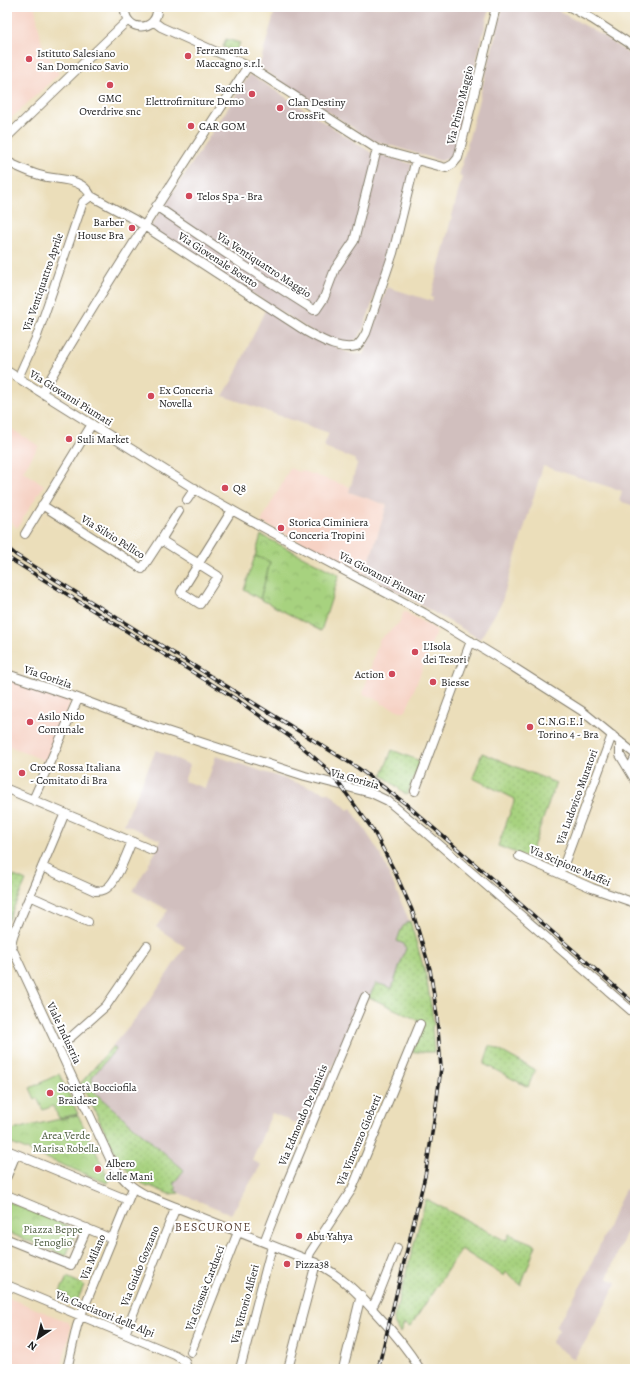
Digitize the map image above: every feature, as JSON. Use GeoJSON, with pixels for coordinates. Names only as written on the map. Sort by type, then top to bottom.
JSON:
{"type":"FeatureCollection","features":[{"type":"Feature","properties":{"kind":"street"},"geometry":{"type":"LineString","coordinates":[[125,7],[125,13],[128,20],[134,25],[138,26],[149,25],[153,22],[157,13],[157,7]]}},
{"type":"Feature","properties":{"kind":"street"},"geometry":{"type":"LineString","coordinates":[[570,7],[592,19],[635,47]]}},
{"type":"Feature","properties":{"kind":"street","name":"Via Primo Maggio"},"geometry":{"type":"LineString","coordinates":[[153,22],[248,66],[377,149],[446,168],[453,164],[458,158],[496,8]]}},
{"type":"Feature","properties":{"kind":"street"},"geometry":{"type":"LineString","coordinates":[[7,137],[128,20]]}},
{"type":"Feature","properties":{"kind":"street"},"geometry":{"type":"LineString","coordinates":[[42,393],[156,206],[248,66]]}},
{"type":"Feature","properties":{"kind":"street","name":"Via Ventiquattro Maggio"},"geometry":{"type":"LineString","coordinates":[[156,206],[243,265],[316,310],[324,298],[335,269],[354,241],[377,149]]}},
{"type":"Feature","properties":{"kind":"street","name":"Via Giovenale Boetto"},"geometry":{"type":"LineString","coordinates":[[7,162],[39,176],[65,179],[82,185],[91,196],[135,220],[307,332],[345,348],[357,346],[362,340],[393,253],[416,159]]}},
{"type":"Feature","properties":{"kind":"street","name":"Via Ventiquattro Aprile"},"geometry":{"type":"LineString","coordinates":[[18,378],[37,336],[83,202],[91,196]]}},
{"type":"Feature","properties":{"kind":"street","name":"Via Giovanni Piumati"},"geometry":{"type":"LineString","coordinates":[[7,371],[232,510],[418,609],[471,641],[563,698],[635,754]]}},
{"type":"Feature","properties":{"kind":"street"},"geometry":{"type":"LineString","coordinates":[[25,534],[92,424]]}},
{"type":"Feature","properties":{"kind":"street"},"geometry":{"type":"LineString","coordinates":[[187,500],[195,488]]}},
{"type":"Feature","properties":{"kind":"street","name":"Via Silvio Pellico"},"geometry":{"type":"LineString","coordinates":[[42,506],[142,569],[179,511]]}},
{"type":"Feature","properties":{"kind":"street"},"geometry":{"type":"LineString","coordinates":[[161,540],[198,562],[218,576],[200,604],[181,592],[198,562],[232,510]]}},
{"type":"Feature","properties":{"kind":"street"},"geometry":{"type":"LineString","coordinates":[[415,791],[471,641]]}},
{"type":"Feature","properties":{"kind":"street","name":"Via Gorizia"},"geometry":{"type":"LineString","coordinates":[[7,674],[148,725],[305,776],[379,796],[388,801],[419,827],[635,1014]]}},
{"type":"Feature","properties":{"kind":"street"},"geometry":{"type":"LineString","coordinates":[[33,800],[78,699]]}},
{"type":"Feature","properties":{"kind":"street","name":"Via Ludovico Muratori"},"geometry":{"type":"LineString","coordinates":[[563,867],[612,735]]}},
{"type":"Feature","properties":{"kind":"street"},"geometry":{"type":"LineString","coordinates":[[620,742],[620,755],[634,779]]}},
{"type":"Feature","properties":{"kind":"street"},"geometry":{"type":"LineString","coordinates":[[634,779],[632,764],[635,758]]}},
{"type":"Feature","properties":{"kind":"street"},"geometry":{"type":"LineString","coordinates":[[7,789],[152,850]]}},
{"type":"Feature","properties":{"kind":"street"},"geometry":{"type":"LineString","coordinates":[[7,935],[17,926],[65,814]]}},
{"type":"Feature","properties":{"kind":"street"},"geometry":{"type":"LineString","coordinates":[[42,867],[95,891],[102,891],[115,880],[132,841]]}},
{"type":"Feature","properties":{"kind":"street","name":"Via Scipione Maffei"},"geometry":{"type":"LineString","coordinates":[[519,856],[592,888],[635,904]]}},
{"type":"Feature","properties":{"kind":"street"},"geometry":{"type":"LineString","coordinates":[[30,896],[88,922]]}},
{"type":"Feature","properties":{"kind":"street","name":"Viale Industria"},"geometry":{"type":"LineString","coordinates":[[17,926],[11,943],[19,964],[112,1163],[120,1177],[133,1188],[148,1196],[316,1263],[336,1274],[361,1295],[389,1327],[420,1369]]}},
{"type":"Feature","properties":{"kind":"street"},"geometry":{"type":"LineString","coordinates":[[57,1046],[106,1006],[147,946]]}},
{"type":"Feature","properties":{"kind":"street","name":"Viale Industria"},"geometry":{"type":"LineString","coordinates":[[7,954],[19,964]]}},
{"type":"Feature","properties":{"kind":"street","name":"Via Edmondo De Amicis"},"geometry":{"type":"LineString","coordinates":[[268,1244],[292,1171],[365,997]]}},
{"type":"Feature","properties":{"kind":"street","name":"Via Vincenzo Gioberti"},"geometry":{"type":"LineString","coordinates":[[308,1260],[310,1253],[352,1189],[420,1024]]}},
{"type":"Feature","properties":{"kind":"street"},"geometry":{"type":"LineString","coordinates":[[7,1150],[128,1200]]}},
{"type":"Feature","properties":{"kind":"street"},"geometry":{"type":"LineString","coordinates":[[7,1176],[16,1154]]}},
{"type":"Feature","properties":{"kind":"street","name":"Via Milano"},"geometry":{"type":"LineString","coordinates":[[67,1369],[80,1316],[133,1188]]}},
{"type":"Feature","properties":{"kind":"street"},"geometry":{"type":"LineString","coordinates":[[7,1195],[112,1239]]}},
{"type":"Feature","properties":{"kind":"street","name":"Via Guido Gozzano"},"geometry":{"type":"LineString","coordinates":[[125,1334],[176,1207]]}},
{"type":"Feature","properties":{"kind":"street"},"geometry":{"type":"LineString","coordinates":[[7,1239],[71,1265],[87,1228]]}},
{"type":"Feature","properties":{"kind":"street","name":"Via Giosuè Carducci"},"geometry":{"type":"LineString","coordinates":[[191,1352],[238,1232]]}},
{"type":"Feature","properties":{"kind":"street","name":"Via Vittorio Alfieri"},"geometry":{"type":"LineString","coordinates":[[240,1369],[268,1244]]}},
{"type":"Feature","properties":{"kind":"street"},"geometry":{"type":"LineString","coordinates":[[372,1308],[397,1248]]}},
{"type":"Feature","properties":{"kind":"street"},"geometry":{"type":"LineString","coordinates":[[288,1369],[316,1263]]}},
{"type":"Feature","properties":{"kind":"street","name":"Via Cacciatori delle Alpi"},"geometry":{"type":"LineString","coordinates":[[7,1285],[182,1358],[185,1361],[187,1369]]}},
{"type":"Feature","properties":{"kind":"street"},"geometry":{"type":"LineString","coordinates":[[343,1369],[361,1295]]}},
{"type":"Feature","properties":{"kind":"shaded area","name":"Istituto Salesiano San Domenico Savio"},"geometry":{"type":"Polygon","coordinates":[[[7,7],[35,8],[42,45],[59,74],[7,122],[7,7]]]}},
{"type":"Feature","properties":{"kind":"shaded area"},"geometry":{"type":"Polygon","coordinates":[[[276,7],[490,7],[453,153],[449,158],[441,161],[372,140],[259,67],[276,7]]]}},
{"type":"Feature","properties":{"kind":"shaded area"},"geometry":{"type":"Polygon","coordinates":[[[503,7],[551,7],[597,32],[635,58],[635,506],[619,501],[622,491],[543,466],[501,604],[480,639],[384,584],[365,575],[387,505],[349,492],[357,464],[354,459],[327,449],[324,445],[329,433],[223,396],[233,379],[266,308],[344,351],[357,355],[358,353],[363,355],[387,287],[432,301],[433,298],[431,297],[462,177],[459,176],[503,7]]]}},
{"type":"Feature","properties":{"kind":"shaded area"},"geometry":{"type":"Polygon","coordinates":[[[250,75],[372,153],[412,164],[390,253],[363,330],[354,341],[343,343],[311,331],[150,228],[250,75]]]}},
{"type":"Feature","properties":{"kind":"shaded area"},"geometry":{"type":"Polygon","coordinates":[[[7,426],[39,446],[23,471],[44,485],[17,528],[7,518],[7,426]]]}},
{"type":"Feature","properties":{"kind":"shaded area"},"geometry":{"type":"Polygon","coordinates":[[[290,468],[350,487],[349,492],[387,505],[365,575],[261,522],[290,468]]]}},
{"type":"Feature","properties":{"kind":"shaded area"},"geometry":{"type":"Polygon","coordinates":[[[404,611],[437,630],[406,711],[400,711],[363,694],[379,640],[399,623],[404,611]]]}},
{"type":"Feature","properties":{"kind":"shaded area"},"geometry":{"type":"Polygon","coordinates":[[[7,679],[68,699],[70,705],[45,761],[7,745],[7,679]]]}},
{"type":"Feature","properties":{"kind":"shaded area"},"geometry":{"type":"Polygon","coordinates":[[[156,750],[190,765],[184,781],[205,788],[216,756],[331,794],[348,810],[351,808],[381,855],[411,925],[426,976],[432,1008],[434,1024],[432,1027],[363,994],[307,1128],[272,1113],[252,1160],[261,1165],[231,1214],[179,1193],[169,1194],[150,1186],[147,1187],[130,1174],[118,1158],[81,1083],[145,1007],[185,947],[156,927],[168,910],[133,891],[155,853],[160,840],[124,824],[156,750]]]}},
{"type":"Feature","properties":{"kind":"shaded area"},"geometry":{"type":"Polygon","coordinates":[[[625,1189],[635,1193],[635,1212],[607,1278],[617,1283],[587,1339],[574,1359],[551,1343],[559,1330],[555,1326],[565,1313],[585,1278],[625,1189]]]}},
{"type":"Feature","properties":{"kind":"shaded area"},"geometry":{"type":"Polygon","coordinates":[[[7,1297],[68,1322],[71,1327],[61,1369],[7,1369],[7,1297]]]}},
{"type":"Feature","properties":{"kind":"green space"},"geometry":{"type":"Polygon","coordinates":[[[226,39],[240,43],[235,52],[223,47],[226,39]]]}},
{"type":"Feature","properties":{"kind":"green space"},"geometry":{"type":"Polygon","coordinates":[[[261,535],[339,575],[321,631],[260,599],[270,562],[255,556],[261,535]]]}},
{"type":"Feature","properties":{"kind":"green space"},"geometry":{"type":"Polygon","coordinates":[[[255,556],[270,562],[260,599],[244,590],[255,556]]]}},
{"type":"Feature","properties":{"kind":"green space"},"geometry":{"type":"Polygon","coordinates":[[[392,750],[420,761],[407,795],[382,775],[392,750]]]}},
{"type":"Feature","properties":{"kind":"green space"},"geometry":{"type":"Polygon","coordinates":[[[482,753],[556,783],[529,858],[498,846],[515,799],[473,778],[482,753]]]}},
{"type":"Feature","properties":{"kind":"green space"},"geometry":{"type":"Polygon","coordinates":[[[7,873],[26,881],[7,922],[7,873]]]}},
{"type":"Feature","properties":{"kind":"green space"},"geometry":{"type":"Polygon","coordinates":[[[410,921],[426,976],[434,1024],[432,1027],[434,1052],[413,1052],[424,1023],[369,997],[376,983],[392,988],[406,948],[404,944],[397,941],[403,927],[410,921]]]}},
{"type":"Feature","properties":{"kind":"green space"},"geometry":{"type":"Polygon","coordinates":[[[490,1045],[535,1070],[528,1087],[484,1064],[490,1045]]]}},
{"type":"Feature","properties":{"kind":"green space"},"geometry":{"type":"Polygon","coordinates":[[[113,1046],[116,1049],[92,1077],[93,1090],[184,1170],[173,1184],[177,1187],[175,1190],[179,1193],[169,1194],[150,1186],[147,1187],[130,1174],[118,1158],[81,1083],[113,1046]]]}},
{"type":"Feature","properties":{"kind":"green space","name":"Società Bocciofila Braidese"},"geometry":{"type":"Polygon","coordinates":[[[59,1074],[78,1114],[59,1118],[53,1106],[43,1110],[37,1098],[35,1099],[30,1088],[59,1074]]]}},
{"type":"Feature","properties":{"kind":"green space","name":"Area Verde Marisa Robella"},"geometry":{"type":"Polygon","coordinates":[[[78,1115],[109,1179],[107,1183],[7,1142],[7,1131],[78,1115]]]}},
{"type":"Feature","properties":{"kind":"green space"},"geometry":{"type":"Polygon","coordinates":[[[426,1199],[506,1241],[509,1234],[536,1245],[521,1285],[506,1272],[504,1276],[461,1249],[410,1327],[404,1324],[400,1333],[393,1322],[426,1199]]]}},
{"type":"Feature","properties":{"kind":"green space","name":"Piazza Beppe Fenoglio"},"geometry":{"type":"Polygon","coordinates":[[[7,1201],[77,1230],[66,1256],[7,1232],[7,1201]]]}},
{"type":"Feature","properties":{"kind":"green space"},"geometry":{"type":"Polygon","coordinates":[[[67,1277],[84,1285],[75,1306],[70,1304],[68,1295],[60,1292],[67,1277]]]}},
{"type":"Feature","properties":{"kind":"railway"},"geometry":{"type":"LineString","coordinates":[[7,547],[16,555],[358,768],[406,804],[635,1004]]}},
{"type":"Feature","properties":{"kind":"railway"},"geometry":{"type":"LineString","coordinates":[[7,557],[236,699],[293,739],[324,766],[340,785],[373,830],[394,870],[412,910],[430,969],[437,1016],[441,1068],[425,1176],[378,1369]]}},
{"type":"Feature","properties":{"kind":"place","name":"Ferramenta Maccagno s.r.l."},"geometry":{"type":"Point","coordinates":[188,56]}},
{"type":"Feature","properties":{"kind":"place","name":"Istituto Salesiano San Domenico Savio"},"geometry":{"type":"Point","coordinates":[29,59]}},
{"type":"Feature","properties":{"kind":"place","name":"GMC Overdrive snc"},"geometry":{"type":"Point","coordinates":[110,85]}},
{"type":"Feature","properties":{"kind":"place","name":"Sacchi Elettrofirniture Demo"},"geometry":{"type":"Point","coordinates":[252,94]}},
{"type":"Feature","properties":{"kind":"place","name":"Clan Destiny CrossFit"},"geometry":{"type":"Point","coordinates":[280,108]}},
{"type":"Feature","properties":{"kind":"place","name":"CAR GOM"},"geometry":{"type":"Point","coordinates":[191,126]}},
{"type":"Feature","properties":{"kind":"place","name":"Telos Spa - Bra"},"geometry":{"type":"Point","coordinates":[189,196]}},
{"type":"Feature","properties":{"kind":"place","name":"Barber House Bra"},"geometry":{"type":"Point","coordinates":[132,228]}},
{"type":"Feature","properties":{"kind":"place","name":"Ex Conceria Novella"},"geometry":{"type":"Point","coordinates":[151,396]}},
{"type":"Feature","properties":{"kind":"place","name":"Suli Market"},"geometry":{"type":"Point","coordinates":[69,439]}},
{"type":"Feature","properties":{"kind":"place","name":"Q8"},"geometry":{"type":"Point","coordinates":[225,488]}},
{"type":"Feature","properties":{"kind":"place","name":"Storica Ciminiera Conceria Tropini"},"geometry":{"type":"Point","coordinates":[281,528]}},
{"type":"Feature","properties":{"kind":"place","name":"L'Isola dei Tesori"},"geometry":{"type":"Point","coordinates":[415,652]}},
{"type":"Feature","properties":{"kind":"place","name":"Action"},"geometry":{"type":"Point","coordinates":[392,674]}},
{"type":"Feature","properties":{"kind":"place","name":"Biesse"},"geometry":{"type":"Point","coordinates":[433,682]}},
{"type":"Feature","properties":{"kind":"place","name":"Asilo Nido Comunale"},"geometry":{"type":"Point","coordinates":[30,722]}},
{"type":"Feature","properties":{"kind":"place","name":"C.N.G.E.I Torino 4 - Bra"},"geometry":{"type":"Point","coordinates":[530,727]}},
{"type":"Feature","properties":{"kind":"place","name":"Croce Rossa Italiana - Comitato di Bra"},"geometry":{"type":"Point","coordinates":[22,773]}},
{"type":"Feature","properties":{"kind":"place","name":"Società Bocciofila Braidese"},"geometry":{"type":"Point","coordinates":[50,1093]}},
{"type":"Feature","properties":{"kind":"place","name":"Albero delle Mani"},"geometry":{"type":"Point","coordinates":[98,1169]}},
{"type":"Feature","properties":{"kind":"place","name":"Abu Yahya"},"geometry":{"type":"Point","coordinates":[299,1236]}},
{"type":"Feature","properties":{"kind":"place","name":"Pizza38"},"geometry":{"type":"Point","coordinates":[287,1264]}},
{"type":"Feature","properties":{"kind":"district","name":"BESCURONE"},"geometry":{"type":"Point","coordinates":[213,1227]}}]}
